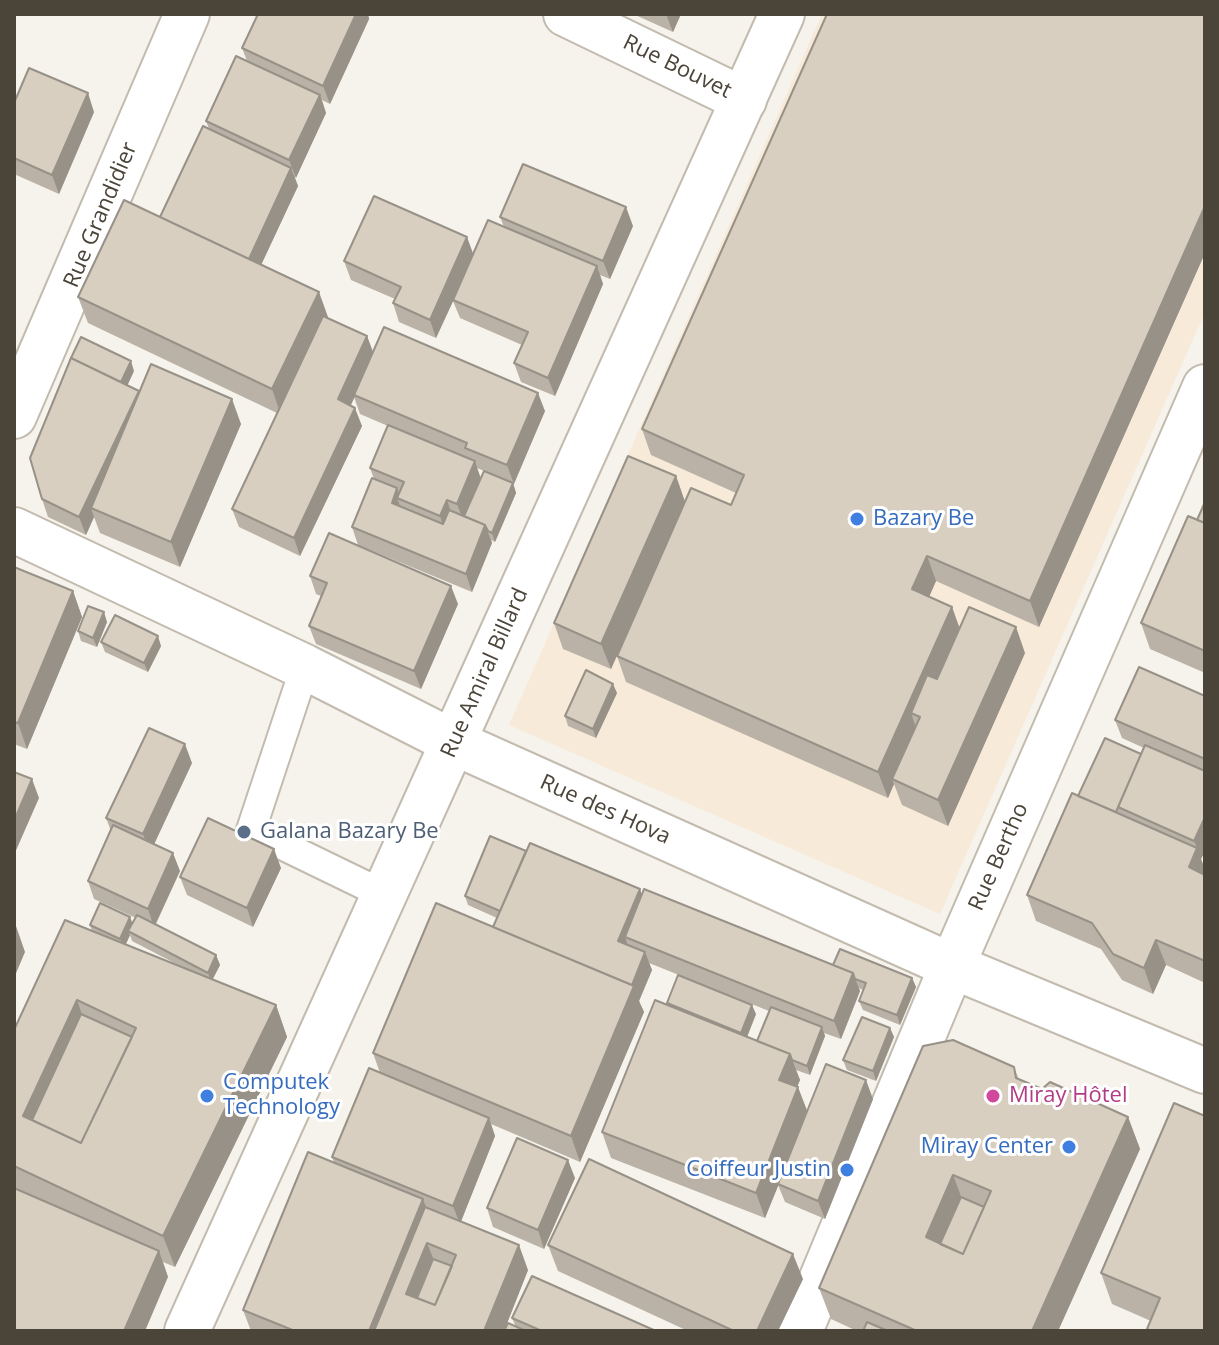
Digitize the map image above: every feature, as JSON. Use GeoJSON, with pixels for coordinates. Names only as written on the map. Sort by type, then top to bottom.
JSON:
{"type":"FeatureCollection","features":[{"type":"Feature","properties":{"kind":"street","name":"Rue Grandidier"},"geometry":{"type":"LineString","coordinates":[[14,416],[187,14]]}},
{"type":"Feature","properties":{"kind":"street","name":"Rue Bouvet"},"geometry":{"type":"LineString","coordinates":[[566,14],[744,100]]}},
{"type":"Feature","properties":{"kind":"street","name":"Rue Amiral Billard"},"geometry":{"type":"LineString","coordinates":[[187,1331],[782,14]]}},
{"type":"Feature","properties":{"kind":"street","name":"Rue Bertho"},"geometry":{"type":"LineString","coordinates":[[800,1331],[952,966],[1205,387]]}},
{"type":"Feature","properties":{"kind":"street","name":"Rue des Hova"},"geometry":{"type":"LineString","coordinates":[[14,530],[305,667],[453,742],[952,966],[1205,1071]]}},
{"type":"Feature","properties":{"kind":"lane"},"geometry":{"type":"LineString","coordinates":[[305,667],[251,830],[385,895]]}},
{"type":"Feature","properties":{"kind":"shaded area","name":"Bazary Be"},"geometry":{"type":"Polygon","coordinates":[[[822,14],[1205,14],[1205,312],[940,914],[509,725],[822,14]]]}},
{"type":"Feature","properties":{"kind":"building"},"geometry":{"type":"Polygon","coordinates":[[[258,14],[356,14],[323,86],[242,48],[258,14]]]}},
{"type":"Feature","properties":{"kind":"building","name":"Bazary Be"},"geometry":{"type":"Polygon","coordinates":[[[827,14],[1205,14],[1205,206],[1030,601],[927,556],[912,589],[952,607],[878,772],[617,656],[691,488],[731,505],[744,475],[642,429],[827,14]]]}},
{"type":"Feature","properties":{"kind":"building"},"geometry":{"type":"Polygon","coordinates":[[[236,56],[320,95],[289,160],[206,121],[236,56]]]}},
{"type":"Feature","properties":{"kind":"building"},"geometry":{"type":"Polygon","coordinates":[[[29,68],[88,93],[52,175],[14,158],[14,103],[29,68]]]}},
{"type":"Feature","properties":{"kind":"building"},"geometry":{"type":"Polygon","coordinates":[[[203,126],[291,168],[249,259],[160,217],[203,126]]]}},
{"type":"Feature","properties":{"kind":"building"},"geometry":{"type":"Polygon","coordinates":[[[523,164],[626,207],[603,261],[500,217],[523,164]]]}},
{"type":"Feature","properties":{"kind":"building"},"geometry":{"type":"Polygon","coordinates":[[[374,196],[467,237],[430,320],[393,303],[401,287],[344,261],[374,196]]]}},
{"type":"Feature","properties":{"kind":"building"},"geometry":{"type":"Polygon","coordinates":[[[124,200],[319,292],[272,389],[78,297],[124,200]]]}},
{"type":"Feature","properties":{"kind":"building"},"geometry":{"type":"Polygon","coordinates":[[[488,220],[597,266],[548,378],[514,363],[528,332],[453,300],[488,220]]]}},
{"type":"Feature","properties":{"kind":"building"},"geometry":{"type":"Polygon","coordinates":[[[323,316],[367,336],[338,399],[355,408],[294,538],[232,509],[323,316]]]}},
{"type":"Feature","properties":{"kind":"building"},"geometry":{"type":"Polygon","coordinates":[[[384,327],[538,393],[507,465],[465,448],[467,443],[354,395],[384,327]]]}},
{"type":"Feature","properties":{"kind":"building"},"geometry":{"type":"Polygon","coordinates":[[[81,337],[131,361],[121,382],[70,360],[81,337]]]}},
{"type":"Feature","properties":{"kind":"building"},"geometry":{"type":"Polygon","coordinates":[[[71,358],[139,391],[79,517],[42,499],[30,458],[71,358]]]}},
{"type":"Feature","properties":{"kind":"building"},"geometry":{"type":"Polygon","coordinates":[[[151,364],[232,399],[171,542],[91,508],[151,364]]]}},
{"type":"Feature","properties":{"kind":"building"},"geometry":{"type":"Polygon","coordinates":[[[388,425],[475,461],[457,504],[447,500],[440,516],[397,498],[404,482],[370,468],[388,425]]]}},
{"type":"Feature","properties":{"kind":"building"},"geometry":{"type":"Polygon","coordinates":[[[628,456],[676,476],[601,644],[554,623],[628,456]]]}},
{"type":"Feature","properties":{"kind":"building"},"geometry":{"type":"Polygon","coordinates":[[[484,471],[513,483],[492,533],[485,525],[464,516],[484,471]]]}},
{"type":"Feature","properties":{"kind":"building"},"geometry":{"type":"Polygon","coordinates":[[[372,478],[397,488],[392,503],[443,524],[449,510],[485,525],[466,574],[352,527],[372,478]]]}},
{"type":"Feature","properties":{"kind":"building"},"geometry":{"type":"Polygon","coordinates":[[[1205,502],[1205,523],[1197,520],[1205,502]]]}},
{"type":"Feature","properties":{"kind":"building"},"geometry":{"type":"Polygon","coordinates":[[[1188,516],[1205,523],[1205,651],[1141,623],[1188,516]]]}},
{"type":"Feature","properties":{"kind":"building"},"geometry":{"type":"Polygon","coordinates":[[[329,533],[451,586],[414,671],[309,626],[327,583],[310,576],[329,533]]]}},
{"type":"Feature","properties":{"kind":"building"},"geometry":{"type":"Polygon","coordinates":[[[14,567],[73,591],[18,723],[14,722],[14,567]]]}},
{"type":"Feature","properties":{"kind":"building"},"geometry":{"type":"Polygon","coordinates":[[[88,606],[104,612],[93,638],[78,631],[88,606]]]}},
{"type":"Feature","properties":{"kind":"building"},"geometry":{"type":"Polygon","coordinates":[[[969,607],[1016,627],[938,800],[892,779],[920,717],[911,713],[927,675],[937,679],[969,607]]]}},
{"type":"Feature","properties":{"kind":"building"},"geometry":{"type":"Polygon","coordinates":[[[115,615],[158,636],[144,663],[101,642],[115,615]]]}},
{"type":"Feature","properties":{"kind":"building"},"geometry":{"type":"Polygon","coordinates":[[[1139,667],[1205,696],[1205,759],[1115,720],[1139,667]]]}},
{"type":"Feature","properties":{"kind":"building"},"geometry":{"type":"Polygon","coordinates":[[[586,670],[613,684],[593,729],[565,716],[586,670]]]}},
{"type":"Feature","properties":{"kind":"building"},"geometry":{"type":"Polygon","coordinates":[[[149,728],[185,744],[143,834],[106,818],[149,728]]]}},
{"type":"Feature","properties":{"kind":"building"},"geometry":{"type":"Polygon","coordinates":[[[1105,738],[1141,754],[1116,812],[1078,796],[1105,738]]]}},
{"type":"Feature","properties":{"kind":"building"},"geometry":{"type":"Polygon","coordinates":[[[1145,745],[1205,771],[1205,817],[1194,841],[1118,807],[1145,745]]]}},
{"type":"Feature","properties":{"kind":"building"},"geometry":{"type":"Polygon","coordinates":[[[14,772],[32,779],[14,821],[14,772]]]}},
{"type":"Feature","properties":{"kind":"building"},"geometry":{"type":"Polygon","coordinates":[[[1072,793],[1197,848],[1189,867],[1205,875],[1205,961],[1156,940],[1144,968],[1113,954],[1092,923],[1027,895],[1072,793]]]}},
{"type":"Feature","properties":{"kind":"building"},"geometry":{"type":"Polygon","coordinates":[[[208,818],[274,849],[247,908],[180,877],[208,818]]]}},
{"type":"Feature","properties":{"kind":"building"},"geometry":{"type":"Polygon","coordinates":[[[113,825],[173,853],[148,909],[88,881],[113,825]]]}},
{"type":"Feature","properties":{"kind":"building"},"geometry":{"type":"Polygon","coordinates":[[[490,836],[526,851],[500,911],[465,896],[490,836]]]}},
{"type":"Feature","properties":{"kind":"building"},"geometry":{"type":"Polygon","coordinates":[[[530,843],[640,889],[618,941],[645,952],[632,985],[493,927],[530,843]]]}},
{"type":"Feature","properties":{"kind":"building"},"geometry":{"type":"Polygon","coordinates":[[[644,889],[853,973],[834,1021],[625,937],[644,889]]]}},
{"type":"Feature","properties":{"kind":"building"},"geometry":{"type":"Polygon","coordinates":[[[100,903],[130,917],[120,939],[90,925],[100,903]]]}},
{"type":"Feature","properties":{"kind":"building"},"geometry":{"type":"Polygon","coordinates":[[[436,903],[634,986],[571,1136],[373,1053],[436,903]]]}},
{"type":"Feature","properties":{"kind":"building"},"geometry":{"type":"Polygon","coordinates":[[[137,915],[216,955],[208,973],[128,931],[137,915]]]}},
{"type":"Feature","properties":{"kind":"building"},"geometry":{"type":"Polygon","coordinates":[[[65,920],[276,1005],[163,1236],[14,1166],[14,1030],[65,920]],[[77,1000],[23,1116],[81,1143],[136,1028],[77,1000]]]}},
{"type":"Feature","properties":{"kind":"building"},"geometry":{"type":"Polygon","coordinates":[[[840,949],[912,978],[897,1015],[859,1001],[866,983],[855,979],[853,973],[833,965],[840,949]]]}},
{"type":"Feature","properties":{"kind":"building"},"geometry":{"type":"Polygon","coordinates":[[[678,975],[752,1005],[741,1033],[667,1003],[678,975]]]}},
{"type":"Feature","properties":{"kind":"building"},"geometry":{"type":"Polygon","coordinates":[[[655,1000],[790,1054],[779,1080],[798,1087],[756,1193],[602,1132],[655,1000]]]}},
{"type":"Feature","properties":{"kind":"building"},"geometry":{"type":"Polygon","coordinates":[[[771,1007],[822,1027],[807,1066],[792,1060],[790,1054],[757,1041],[771,1007]]]}},
{"type":"Feature","properties":{"kind":"building"},"geometry":{"type":"Polygon","coordinates":[[[81,1014],[132,1037],[81,1143],[32,1120],[81,1014]]]}},
{"type":"Feature","properties":{"kind":"building"},"geometry":{"type":"Polygon","coordinates":[[[862,1017],[890,1028],[873,1071],[843,1060],[862,1017]]]}},
{"type":"Feature","properties":{"kind":"building"},"geometry":{"type":"Polygon","coordinates":[[[953,1040],[1014,1067],[1016,1078],[1042,1089],[1050,1082],[1128,1117],[1032,1331],[917,1331],[819,1288],[923,1046],[953,1040]],[[953,1175],[926,1237],[963,1254],[991,1191],[953,1175]]]}},
{"type":"Feature","properties":{"kind":"building"},"geometry":{"type":"Polygon","coordinates":[[[826,1064],[866,1080],[818,1201],[778,1184],[826,1064]]]}},
{"type":"Feature","properties":{"kind":"building"},"geometry":{"type":"Polygon","coordinates":[[[369,1068],[489,1118],[453,1206],[332,1157],[369,1068]]]}},
{"type":"Feature","properties":{"kind":"building"},"geometry":{"type":"Polygon","coordinates":[[[1174,1103],[1205,1116],[1205,1331],[1147,1329],[1160,1298],[1101,1273],[1174,1103]]]}},
{"type":"Feature","properties":{"kind":"building"},"geometry":{"type":"Polygon","coordinates":[[[517,1138],[568,1160],[538,1230],[487,1208],[517,1138]]]}},
{"type":"Feature","properties":{"kind":"building"},"geometry":{"type":"Polygon","coordinates":[[[308,1152],[423,1199],[369,1331],[295,1331],[243,1310],[308,1152]]]}},
{"type":"Feature","properties":{"kind":"building"},"geometry":{"type":"Polygon","coordinates":[[[589,1159],[793,1254],[757,1331],[734,1331],[548,1245],[589,1159]]]}},
{"type":"Feature","properties":{"kind":"building"},"geometry":{"type":"Polygon","coordinates":[[[14,1188],[159,1251],[124,1331],[14,1331],[14,1188]]]}},
{"type":"Feature","properties":{"kind":"building"},"geometry":{"type":"Polygon","coordinates":[[[961,1197],[984,1207],[963,1254],[940,1244],[961,1197]]]}},
{"type":"Feature","properties":{"kind":"building"},"geometry":{"type":"Polygon","coordinates":[[[425,1207],[519,1245],[484,1331],[374,1331],[425,1207]],[[427,1243],[406,1294],[435,1305],[456,1255],[427,1243]]]}},
{"type":"Feature","properties":{"kind":"building"},"geometry":{"type":"Polygon","coordinates":[[[433,1259],[452,1266],[435,1305],[417,1298],[433,1259]]]}},
{"type":"Feature","properties":{"kind":"building"},"geometry":{"type":"Polygon","coordinates":[[[532,1276],[656,1331],[542,1331],[512,1318],[532,1276]]]}},
{"type":"Feature","properties":{"kind":"building"},"geometry":{"type":"Polygon","coordinates":[[[867,1322],[888,1331],[863,1331],[867,1322]]]}},
{"type":"Feature","properties":{"kind":"building"},"geometry":{"type":"Polygon","coordinates":[[[508,1323],[526,1331],[504,1331],[508,1323]]]}},
{"type":"Feature","properties":{"kind":"place","name":"Bazary Be"},"geometry":{"type":"Point","coordinates":[857,519]}},
{"type":"Feature","properties":{"kind":"place","name":"Galana Bazary Be"},"geometry":{"type":"Point","coordinates":[244,832]}},
{"type":"Feature","properties":{"kind":"place","name":"Computek Technology"},"geometry":{"type":"Point","coordinates":[207,1096]}},
{"type":"Feature","properties":{"kind":"place","name":"Miray Hôtel"},"geometry":{"type":"Point","coordinates":[993,1096]}},
{"type":"Feature","properties":{"kind":"place","name":"Miray Center"},"geometry":{"type":"Point","coordinates":[1069,1147]}},
{"type":"Feature","properties":{"kind":"place","name":"Coiffeur Justin"},"geometry":{"type":"Point","coordinates":[847,1170]}}]}
